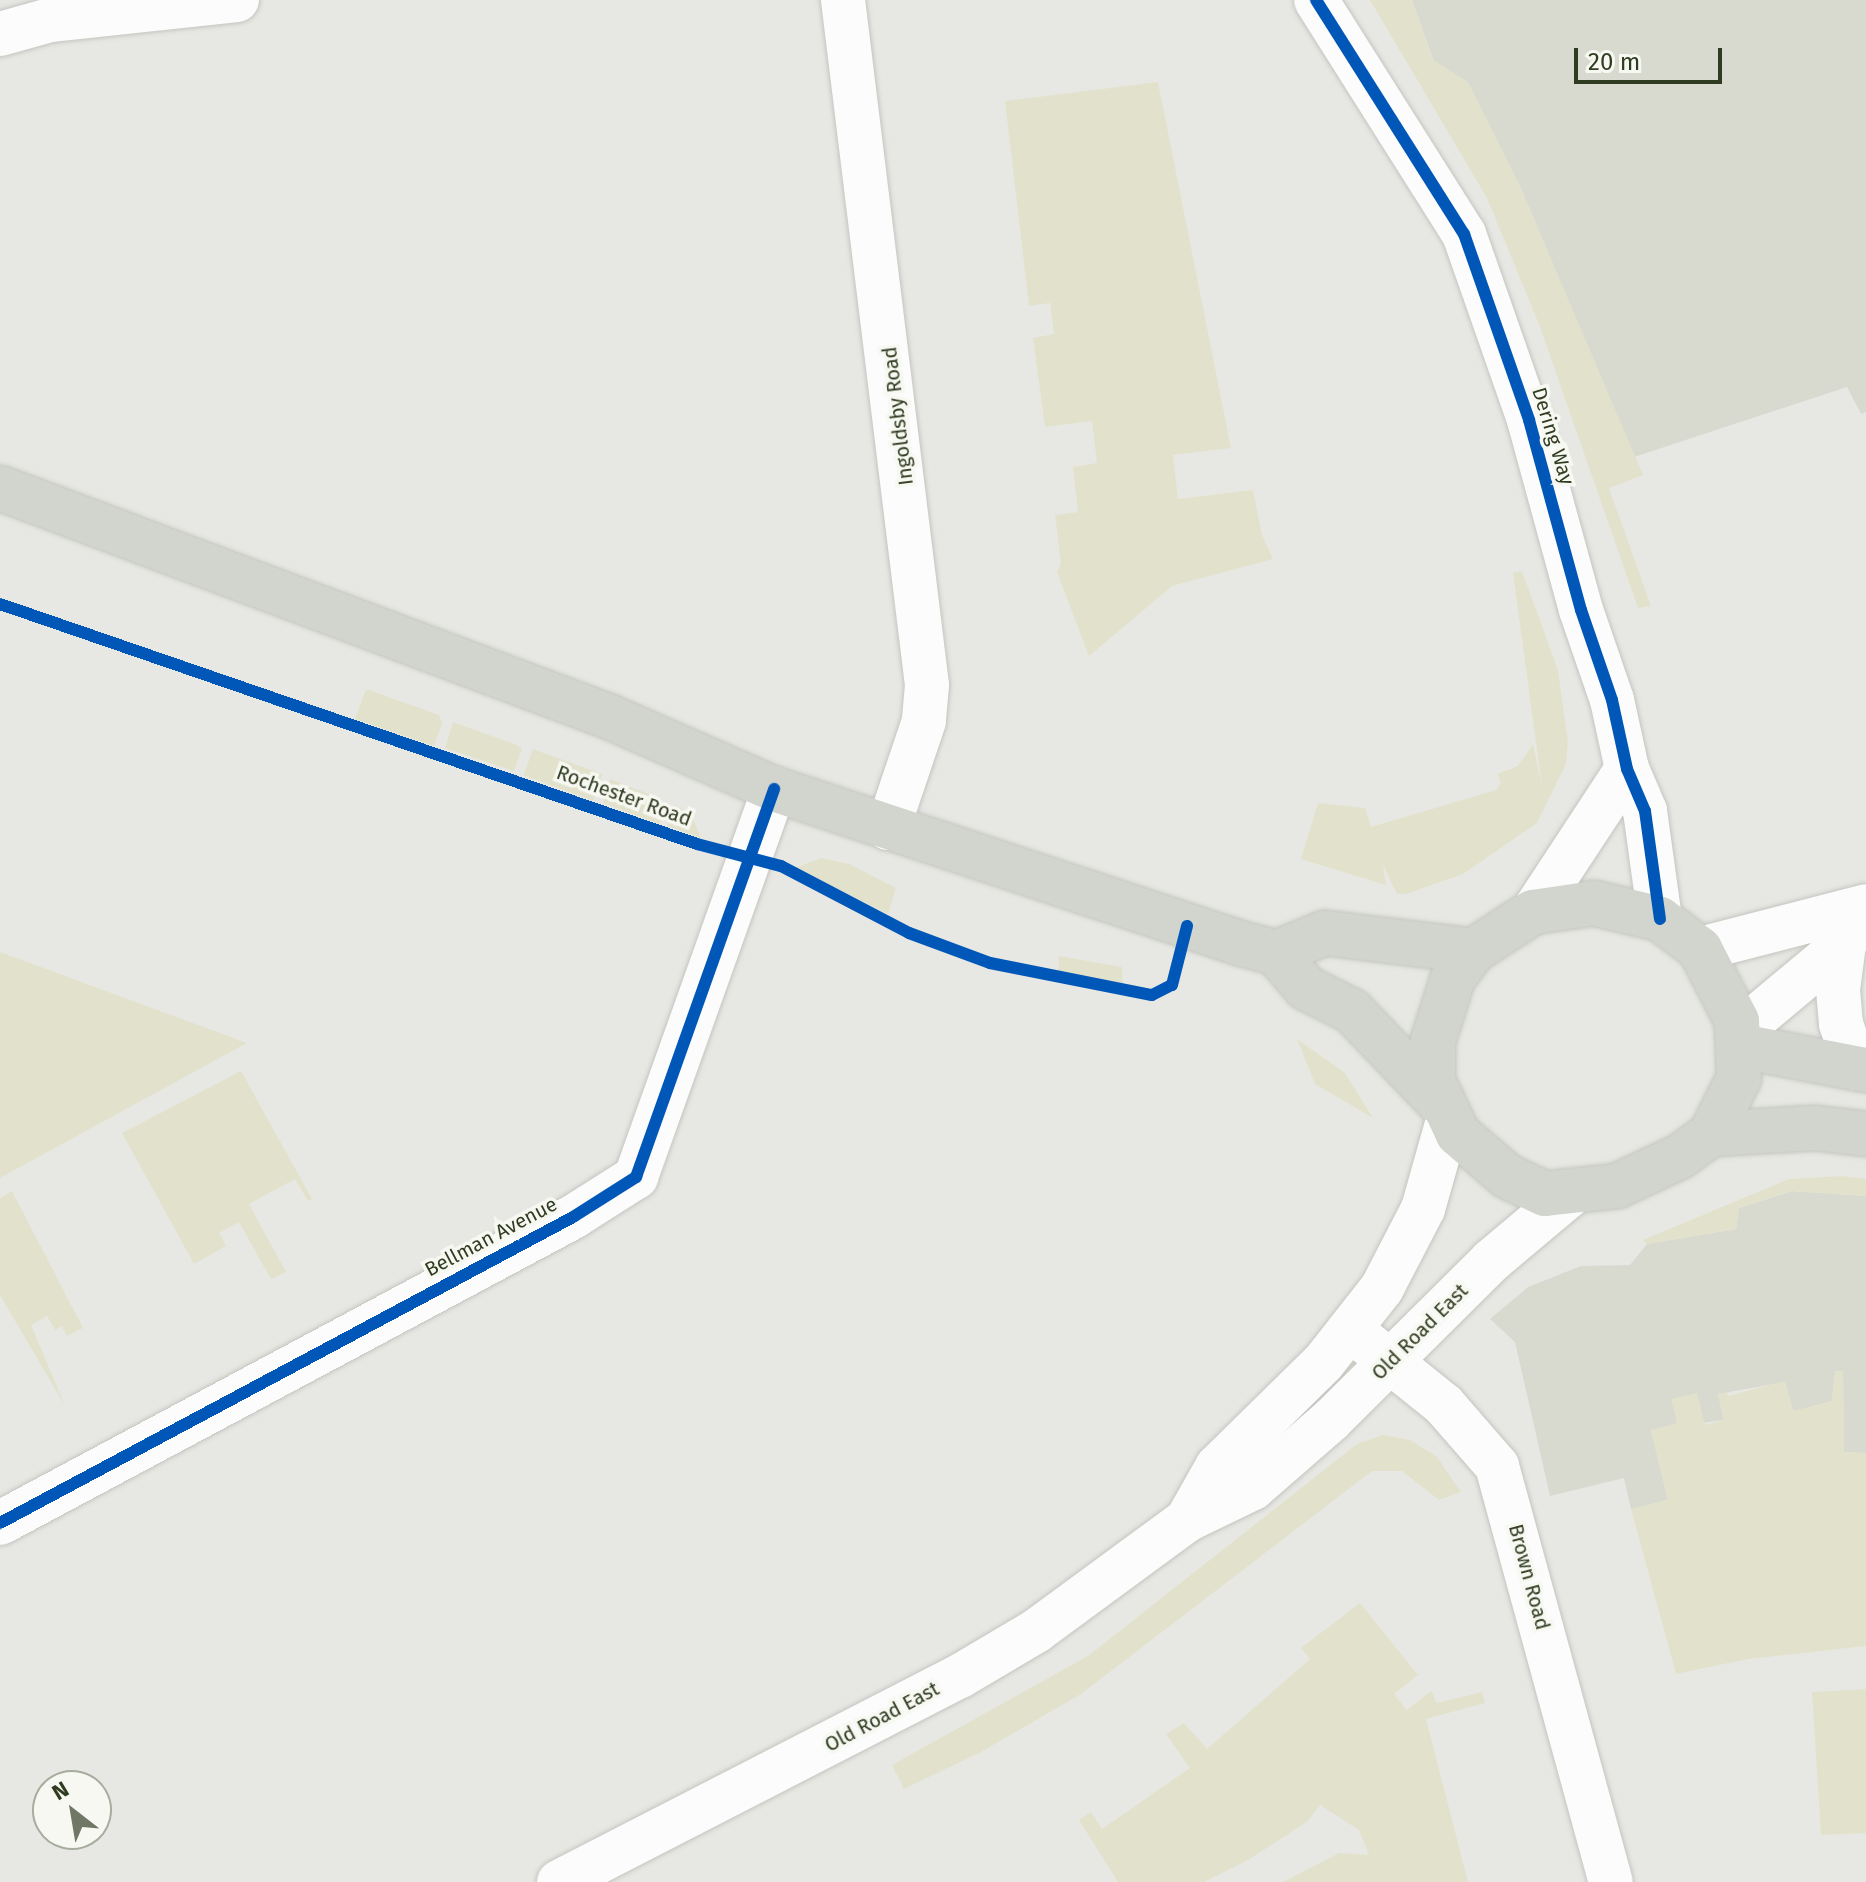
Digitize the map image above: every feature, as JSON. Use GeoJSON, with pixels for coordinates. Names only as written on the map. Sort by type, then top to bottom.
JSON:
{"type":"FeatureCollection","features":[{"type":"Feature","properties":{"kind":"main road"},"geometry":{"type":"LineString","coordinates":[[0,488],[610,717],[774,789],[1276,953],[1306,988],[1352,1011],[1443,1111],[1472,1149],[1507,1176],[1545,1194],[1572,1193],[1638,1178],[1711,1134],[1815,1128],[1866,1134]]}},
{"type":"Feature","properties":{"kind":"main road"},"geometry":{"type":"LineString","coordinates":[[1443,1111],[1432,1064],[1439,1010],[1473,951],[1533,912],[1594,903],[1660,919],[1700,949],[1730,998],[1740,1038],[1735,1088],[1711,1134]]}},
{"type":"Feature","properties":{"kind":"main road"},"geometry":{"type":"LineString","coordinates":[[1276,953],[1325,933],[1473,951]]}},
{"type":"Feature","properties":{"kind":"main road"},"geometry":{"type":"LineString","coordinates":[[1740,1038],[1861,1069]]}},
{"type":"Feature","properties":{"kind":"street"},"geometry":{"type":"LineString","coordinates":[[0,34],[50,20],[237,0]]}},
{"type":"Feature","properties":{"kind":"street","name":"Ingoldsby Road"},"geometry":{"type":"LineString","coordinates":[[843,0],[927,685],[924,721],[888,828]]}},
{"type":"Feature","properties":{"kind":"street","name":"Dering Way"},"geometry":{"type":"LineString","coordinates":[[1316,0],[1464,234],[1529,420],[1581,610],[1612,700],[1627,769],[1645,811],[1660,919]]}},
{"type":"Feature","properties":{"kind":"street"},"geometry":{"type":"LineString","coordinates":[[1533,912],[1627,769]]}},
{"type":"Feature","properties":{"kind":"street","name":"Bellman Avenue"},"geometry":{"type":"LineString","coordinates":[[0,1523],[573,1217],[636,1177],[774,789]]}},
{"type":"Feature","properties":{"kind":"street"},"geometry":{"type":"LineString","coordinates":[[1740,1038],[1844,944],[1866,906]]}},
{"type":"Feature","properties":{"kind":"street"},"geometry":{"type":"LineString","coordinates":[[1700,949],[1866,906]]}},
{"type":"Feature","properties":{"kind":"street"},"geometry":{"type":"LineString","coordinates":[[1844,944],[1838,1005],[1861,1069]]}},
{"type":"Feature","properties":{"kind":"street","name":"Old Road East"},"geometry":{"type":"LineString","coordinates":[[1187,1520],[1217,1467],[1352,1331],[1413,1233],[1443,1111]]}},
{"type":"Feature","properties":{"kind":"street","name":"Old Road East"},"geometry":{"type":"LineString","coordinates":[[559,1882],[960,1676],[1036,1631],[1187,1520],[1253,1488],[1389,1363],[1491,1261],[1572,1193]]}},
{"type":"Feature","properties":{"kind":"street","name":"Brown Road"},"geometry":{"type":"LineString","coordinates":[[1352,1331],[1444,1405],[1497,1466],[1611,1882]]}},
{"type":"Feature","properties":{"kind":"shaded area"},"geometry":{"type":"Polygon","coordinates":[[[1412,0],[1866,0],[1866,412],[1861,414],[1847,387],[1634,457],[1519,184],[1433,59],[1412,0]]]}},
{"type":"Feature","properties":{"kind":"shaded area"},"geometry":{"type":"Polygon","coordinates":[[[1792,1191],[1866,1196],[1866,1453],[1844,1452],[1843,1371],[1835,1371],[1832,1401],[1793,1412],[1785,1382],[1718,1394],[1724,1420],[1651,1430],[1668,1500],[1631,1509],[1624,1478],[1550,1496],[1515,1342],[1490,1319],[1528,1287],[1581,1266],[1630,1265],[1647,1244],[1736,1229],[1739,1208],[1792,1191]]]}},
{"type":"Feature","properties":{"kind":"green space"},"geometry":{"type":"Polygon","coordinates":[[[1370,0],[1412,0],[1433,60],[1468,82],[1519,184],[1643,475],[1609,488],[1651,606],[1638,608],[1540,327],[1487,198],[1370,0]]]}},
{"type":"Feature","properties":{"kind":"green space"},"geometry":{"type":"Polygon","coordinates":[[[1158,82],[1231,448],[1173,455],[1178,499],[1253,490],[1262,535],[1273,559],[1172,586],[1089,656],[1057,572],[1061,563],[1055,515],[1078,512],[1073,467],[1097,463],[1092,421],[1045,427],[1033,338],[1054,334],[1050,303],[1029,306],[1005,101],[1158,82]]]}},
{"type":"Feature","properties":{"kind":"green space"},"geometry":{"type":"Polygon","coordinates":[[[1522,571],[1558,670],[1568,742],[1566,764],[1537,823],[1463,874],[1406,894],[1397,894],[1383,865],[1386,885],[1301,859],[1318,803],[1365,808],[1371,827],[1496,790],[1501,783],[1497,774],[1518,766],[1533,744],[1542,787],[1513,573],[1522,571]]]}},
{"type":"Feature","properties":{"kind":"green space"},"geometry":{"type":"Polygon","coordinates":[[[366,689],[439,715],[442,723],[434,746],[355,719],[366,689]]]}},
{"type":"Feature","properties":{"kind":"green space"},"geometry":{"type":"Polygon","coordinates":[[[453,722],[522,749],[514,771],[445,748],[453,722]]]}},
{"type":"Feature","properties":{"kind":"green space"},"geometry":{"type":"Polygon","coordinates":[[[533,749],[603,774],[593,801],[523,775],[533,749]]]}},
{"type":"Feature","properties":{"kind":"green space"},"geometry":{"type":"Polygon","coordinates":[[[610,779],[662,799],[660,824],[603,803],[610,779]]]}},
{"type":"Feature","properties":{"kind":"green space"},"geometry":{"type":"Polygon","coordinates":[[[675,805],[691,814],[701,838],[667,826],[675,805]]]}},
{"type":"Feature","properties":{"kind":"green space"},"geometry":{"type":"Polygon","coordinates":[[[821,858],[849,864],[896,888],[888,914],[795,868],[821,858]]]}},
{"type":"Feature","properties":{"kind":"green space"},"geometry":{"type":"Polygon","coordinates":[[[0,952],[247,1043],[0,1178],[0,952]]]}},
{"type":"Feature","properties":{"kind":"green space"},"geometry":{"type":"Polygon","coordinates":[[[1059,956],[1122,967],[1123,984],[1115,988],[1058,976],[1059,956]]]}},
{"type":"Feature","properties":{"kind":"green space"},"geometry":{"type":"Polygon","coordinates":[[[1297,1039],[1345,1073],[1373,1118],[1315,1084],[1297,1039]]]}},
{"type":"Feature","properties":{"kind":"green space"},"geometry":{"type":"Polygon","coordinates":[[[241,1071],[312,1199],[308,1201],[295,1179],[249,1204],[286,1272],[271,1279],[239,1222],[219,1233],[226,1246],[194,1264],[122,1133],[241,1071]]]}},
{"type":"Feature","properties":{"kind":"green space"},"geometry":{"type":"Polygon","coordinates":[[[1842,1176],[1866,1179],[1866,1196],[1790,1191],[1739,1208],[1736,1229],[1647,1244],[1643,1240],[1789,1179],[1842,1176]]]}},
{"type":"Feature","properties":{"kind":"green space"},"geometry":{"type":"Polygon","coordinates":[[[12,1191],[83,1328],[67,1336],[62,1326],[55,1330],[47,1316],[31,1325],[65,1406],[0,1295],[0,1198],[12,1191]]]}},
{"type":"Feature","properties":{"kind":"green space"},"geometry":{"type":"Polygon","coordinates":[[[1835,1371],[1843,1371],[1844,1452],[1866,1453],[1866,1646],[1748,1659],[1676,1674],[1631,1509],[1668,1500],[1651,1430],[1677,1423],[1671,1399],[1697,1393],[1705,1425],[1724,1420],[1718,1394],[1727,1392],[1728,1396],[1785,1381],[1793,1411],[1832,1401],[1835,1371]]]}},
{"type":"Feature","properties":{"kind":"green space"},"geometry":{"type":"Polygon","coordinates":[[[1383,1435],[1410,1440],[1437,1457],[1461,1492],[1439,1500],[1402,1471],[1372,1471],[1081,1694],[981,1752],[904,1789],[892,1765],[1088,1656],[1357,1444],[1383,1435]]]}},
{"type":"Feature","properties":{"kind":"green space"},"geometry":{"type":"Polygon","coordinates":[[[1360,1603],[1418,1675],[1394,1694],[1407,1710],[1431,1691],[1437,1703],[1482,1692],[1485,1703],[1426,1719],[1468,1882],[1283,1882],[1339,1853],[1369,1855],[1359,1830],[1320,1805],[1308,1821],[1250,1859],[1204,1882],[1118,1882],[1079,1820],[1091,1812],[1102,1829],[1190,1768],[1166,1734],[1184,1723],[1207,1749],[1310,1659],[1301,1648],[1360,1603]]]}},
{"type":"Feature","properties":{"kind":"green space"},"geometry":{"type":"Polygon","coordinates":[[[1866,1689],[1866,1833],[1821,1835],[1812,1692],[1866,1689]]]}},
{"type":"Feature","properties":{"kind":"cycle path"},"geometry":{"type":"LineString","coordinates":[[1316,0],[1464,234],[1529,420],[1581,610],[1612,700],[1627,769],[1645,811],[1660,919]]}},
{"type":"Feature","properties":{"kind":"cycle path","name":"Rochester Road"},"geometry":{"type":"LineString","coordinates":[[0,604],[697,844],[781,866],[909,933],[990,963],[1152,995],[1172,985],[1187,926]]}},
{"type":"Feature","properties":{"kind":"cycle path"},"geometry":{"type":"LineString","coordinates":[[0,1523],[573,1217],[636,1177],[774,789]]}}]}
